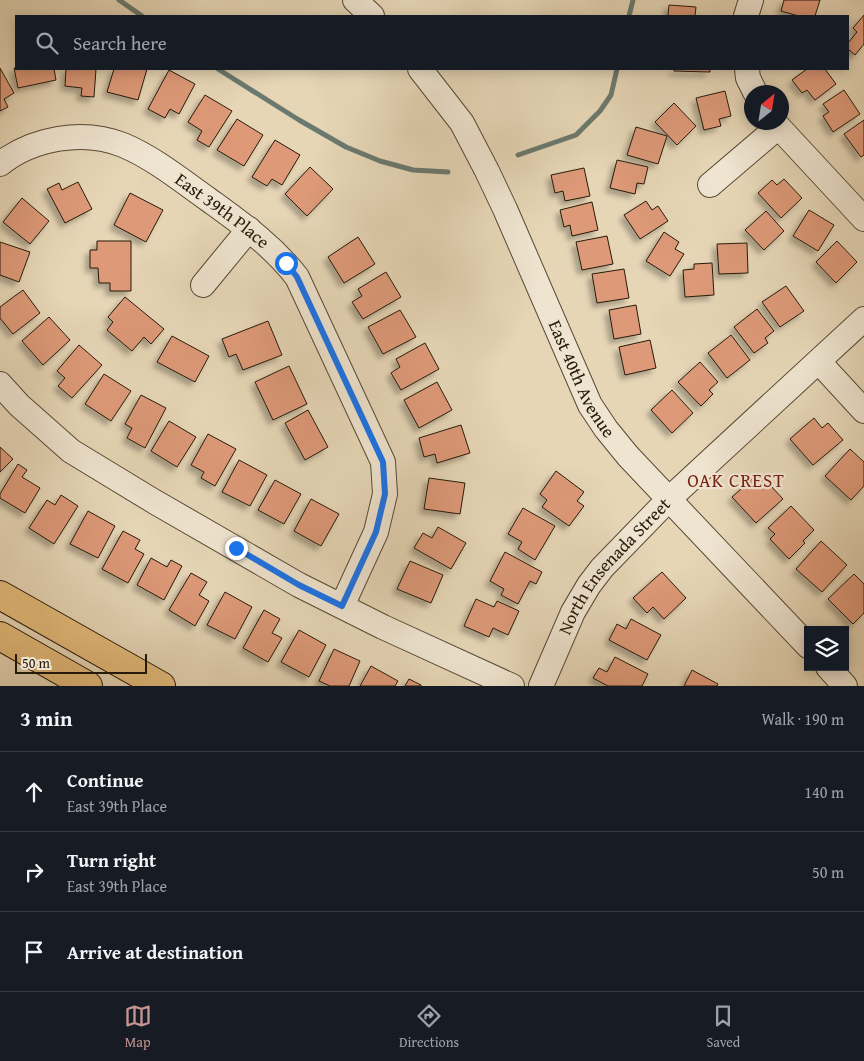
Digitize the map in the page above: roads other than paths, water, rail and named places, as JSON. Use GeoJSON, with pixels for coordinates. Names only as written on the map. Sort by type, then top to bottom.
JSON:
{"type":"FeatureCollection","features":[{"type":"Feature","properties":{"kind":"main road"},"geometry":{"type":"LineString","coordinates":[[0,595],[161,686]]}},
{"type":"Feature","properties":{"kind":"main road"},"geometry":{"type":"LineString","coordinates":[[0,636],[88,686]]}},
{"type":"Feature","properties":{"kind":"street"},"geometry":{"type":"LineString","coordinates":[[355,0],[371,15]]}},
{"type":"Feature","properties":{"kind":"street"},"geometry":{"type":"LineString","coordinates":[[746,15],[751,0]]}},
{"type":"Feature","properties":{"kind":"street","name":"East 40th Avenue"},"geometry":{"type":"LineString","coordinates":[[421,70],[462,124],[487,172],[505,209],[590,405],[606,429],[804,642]]}},
{"type":"Feature","properties":{"kind":"street"},"geometry":{"type":"LineString","coordinates":[[747,70],[752,85]]}},
{"type":"Feature","properties":{"kind":"street"},"geometry":{"type":"LineString","coordinates":[[710,185],[770,130]]}},
{"type":"Feature","properties":{"kind":"street"},"geometry":{"type":"LineString","coordinates":[[781,130],[864,219]]}},
{"type":"Feature","properties":{"kind":"street","name":"East 39th Place"},"geometry":{"type":"LineString","coordinates":[[0,164],[32,146],[53,140],[72,138],[97,139],[122,145],[169,171],[249,229],[278,253],[297,277],[383,462],[385,494],[376,532],[342,606]]}},
{"type":"Feature","properties":{"kind":"street"},"geometry":{"type":"LineString","coordinates":[[203,286],[249,229]]}},
{"type":"Feature","properties":{"kind":"street","name":"North Ensenada Street"},"geometry":{"type":"LineString","coordinates":[[541,686],[573,612],[589,585],[617,551],[669,498],[864,319]]}},
{"type":"Feature","properties":{"kind":"street"},"geometry":{"type":"LineString","coordinates":[[818,362],[864,411]]}},
{"type":"Feature","properties":{"kind":"street"},"geometry":{"type":"LineString","coordinates":[[0,384],[26,411],[71,450],[236,548],[299,585],[383,627],[512,686]]}},
{"type":"Feature","properties":{"kind":"street"},"geometry":{"type":"LineString","coordinates":[[832,671],[845,686]]}},
{"type":"Feature","properties":{"kind":"waterway"},"geometry":{"type":"LineString","coordinates":[[119,0],[141,15]]}},
{"type":"Feature","properties":{"kind":"waterway"},"geometry":{"type":"LineString","coordinates":[[629,15],[633,0]]}},
{"type":"Feature","properties":{"kind":"waterway"},"geometry":{"type":"LineString","coordinates":[[220,70],[346,147],[380,161],[413,170],[448,172]]}},
{"type":"Feature","properties":{"kind":"waterway"},"geometry":{"type":"LineString","coordinates":[[518,155],[576,135],[600,111],[611,95],[617,70]]}},
{"type":"Feature","properties":{"kind":"district","name":"OAK CREST"},"geometry":{"type":"Point","coordinates":[736,480]}}]}
